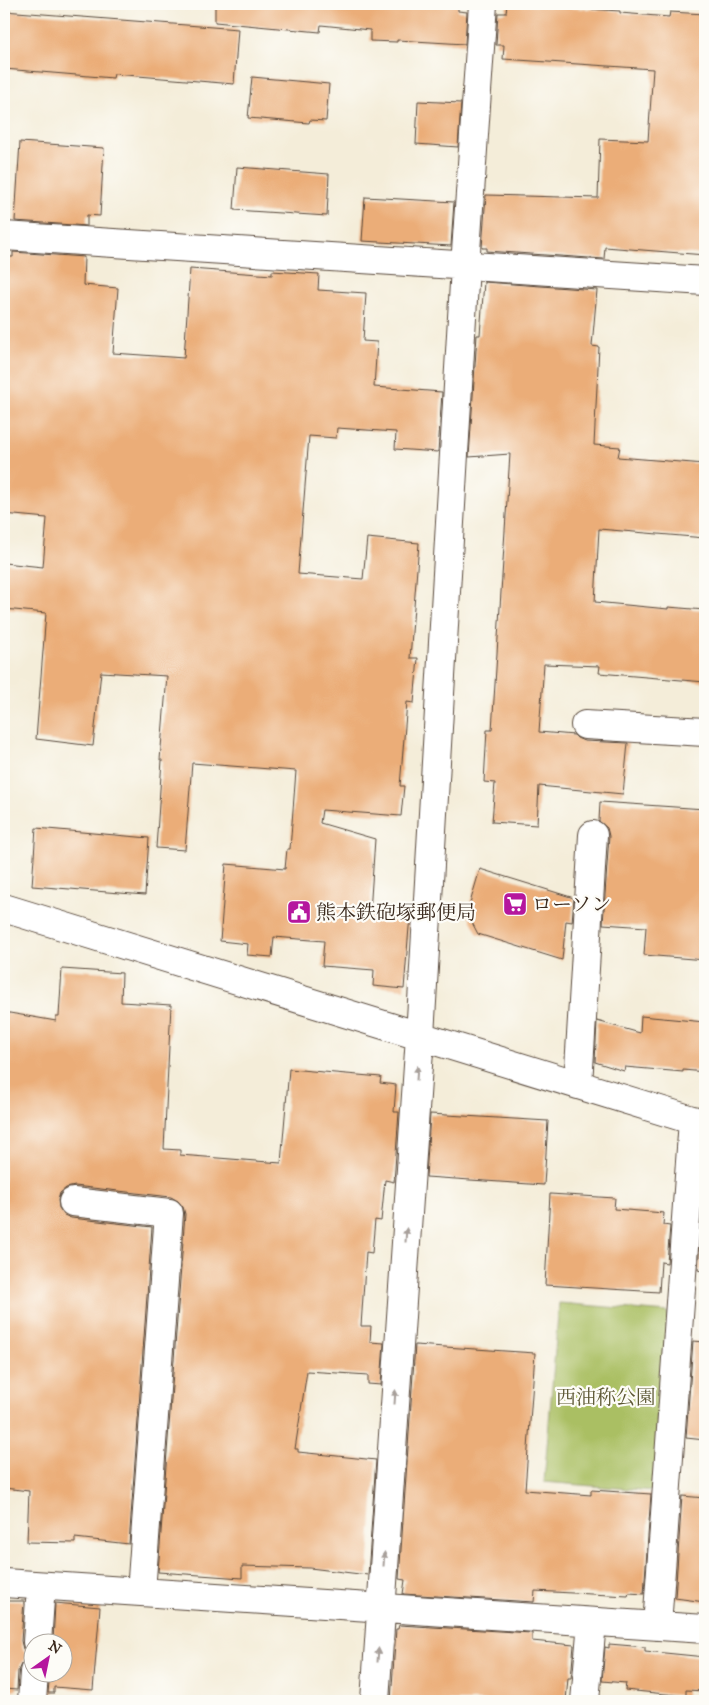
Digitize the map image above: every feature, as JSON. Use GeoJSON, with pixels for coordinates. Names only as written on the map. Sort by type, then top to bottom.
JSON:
{"type":"FeatureCollection","features":[{"type":"Feature","properties":{"kind":"street"},"geometry":{"type":"LineString","coordinates":[[375,1701],[420,1036],[465,266],[483,4]]}},
{"type":"Feature","properties":{"kind":"street"},"geometry":{"type":"LineString","coordinates":[[4,236],[705,281]]}},
{"type":"Feature","properties":{"kind":"street"},"geometry":{"type":"LineString","coordinates":[[585,725],[705,732]]}},
{"type":"Feature","properties":{"kind":"street"},"geometry":{"type":"LineString","coordinates":[[578,1085],[593,835]]}},
{"type":"Feature","properties":{"kind":"street"},"geometry":{"type":"LineString","coordinates":[[4,908],[699,1122],[658,1626]]}},
{"type":"Feature","properties":{"kind":"street"},"geometry":{"type":"LineString","coordinates":[[73,1202],[169,1213],[141,1592]]}},
{"type":"Feature","properties":{"kind":"street"},"geometry":{"type":"LineString","coordinates":[[4,1583],[705,1629]]}},
{"type":"Feature","properties":{"kind":"street"},"geometry":{"type":"LineString","coordinates":[[38,1632],[41,1586]]}},
{"type":"Feature","properties":{"kind":"street"},"geometry":{"type":"LineString","coordinates":[[585,1701],[592,1622]]}},
{"type":"Feature","properties":{"kind":"street"},"geometry":{"type":"LineString","coordinates":[[32,1701],[33,1682]]}},
{"type":"Feature","properties":{"kind":"green space","name":"西油称公園"},"geometry":{"type":"Polygon","coordinates":[[[559,1303],[668,1312],[654,1491],[544,1482],[559,1303]]]}},
{"type":"Feature","properties":{"kind":"building"},"geometry":{"type":"Polygon","coordinates":[[[215,4],[458,4],[458,11],[467,12],[465,44],[397,40],[397,42],[370,41],[370,30],[321,25],[320,32],[215,22],[215,4]]]}},
{"type":"Feature","properties":{"kind":"building"},"geometry":{"type":"Polygon","coordinates":[[[507,4],[620,11],[620,13],[669,17],[670,12],[705,14],[705,255],[605,247],[604,259],[487,251],[487,248],[482,248],[486,195],[598,198],[600,139],[648,141],[653,69],[503,59],[504,45],[496,45],[498,13],[506,13],[507,4]]]}},
{"type":"Feature","properties":{"kind":"building"},"geometry":{"type":"Polygon","coordinates":[[[4,11],[238,29],[234,84],[114,74],[113,78],[4,69],[4,11]]]}},
{"type":"Feature","properties":{"kind":"building"},"geometry":{"type":"Polygon","coordinates":[[[252,77],[329,84],[326,121],[310,120],[309,123],[248,118],[252,77]]]}},
{"type":"Feature","properties":{"kind":"building"},"geometry":{"type":"Polygon","coordinates":[[[418,101],[461,103],[458,147],[416,144],[418,101]]]}},
{"type":"Feature","properties":{"kind":"building"},"geometry":{"type":"Polygon","coordinates":[[[20,142],[104,148],[100,216],[87,215],[87,226],[15,221],[20,142]]]}},
{"type":"Feature","properties":{"kind":"building"},"geometry":{"type":"Polygon","coordinates":[[[237,167],[329,174],[327,216],[234,210],[237,167]]]}},
{"type":"Feature","properties":{"kind":"building"},"geometry":{"type":"Polygon","coordinates":[[[365,197],[454,202],[451,246],[362,241],[365,197]]]}},
{"type":"Feature","properties":{"kind":"building"},"geometry":{"type":"Polygon","coordinates":[[[13,252],[84,257],[83,285],[118,288],[113,353],[184,358],[190,269],[272,275],[272,271],[319,274],[318,290],[366,293],[363,341],[377,342],[374,387],[442,392],[438,452],[395,449],[396,432],[337,428],[336,438],[309,436],[298,574],[363,579],[367,538],[419,543],[410,658],[418,658],[414,703],[407,702],[400,786],[404,786],[401,816],[322,810],[320,823],[375,839],[370,912],[410,915],[404,989],[373,986],[374,970],[322,966],[324,941],[274,937],[272,957],[247,955],[248,944],[220,941],[226,864],[285,869],[287,849],[290,849],[296,771],[192,763],[185,850],[156,848],[162,760],[160,760],[167,676],[101,672],[93,746],[36,739],[46,613],[4,609],[4,563],[43,567],[47,518],[4,514],[4,257],[13,257],[13,252]]]}},
{"type":"Feature","properties":{"kind":"building"},"geometry":{"type":"Polygon","coordinates":[[[484,282],[597,290],[592,346],[599,347],[594,445],[620,447],[618,457],[705,464],[705,538],[599,529],[595,602],[668,609],[668,607],[705,610],[705,682],[599,673],[600,666],[544,664],[539,732],[574,735],[584,741],[628,743],[623,794],[539,786],[537,825],[492,822],[495,783],[484,782],[487,730],[492,730],[510,454],[469,457],[477,335],[480,335],[484,282]]]}},
{"type":"Feature","properties":{"kind":"building"},"geometry":{"type":"Polygon","coordinates":[[[600,802],[705,809],[705,960],[644,955],[646,927],[603,924],[609,836],[607,828],[599,821],[600,802]]]}},
{"type":"Feature","properties":{"kind":"building"},"geometry":{"type":"Polygon","coordinates":[[[36,828],[149,838],[145,895],[32,886],[36,828]]]}},
{"type":"Feature","properties":{"kind":"building","name":"ローソン"},"geometry":{"type":"Polygon","coordinates":[[[480,869],[574,898],[572,922],[566,921],[562,960],[478,934],[467,913],[480,869]]]}},
{"type":"Feature","properties":{"kind":"building"},"geometry":{"type":"Polygon","coordinates":[[[62,969],[122,973],[121,1002],[171,1005],[164,1149],[180,1150],[180,1155],[281,1163],[289,1069],[381,1077],[380,1083],[396,1085],[394,1112],[399,1112],[394,1182],[385,1180],[381,1221],[375,1220],[372,1253],[366,1252],[361,1326],[371,1326],[370,1342],[384,1343],[381,1385],[368,1384],[368,1375],[307,1371],[295,1449],[298,1449],[298,1452],[376,1460],[368,1575],[310,1568],[242,1566],[242,1578],[158,1572],[185,1214],[183,1207],[171,1197],[75,1186],[66,1188],[60,1193],[58,1200],[59,1208],[64,1215],[71,1218],[152,1227],[129,1544],[75,1538],[75,1543],[27,1542],[29,1491],[4,1488],[4,1012],[56,1021],[56,1016],[59,1016],[62,969]]]}},
{"type":"Feature","properties":{"kind":"building"},"geometry":{"type":"Polygon","coordinates":[[[641,1016],[705,1022],[705,1072],[625,1067],[624,1071],[595,1062],[597,1021],[640,1033],[641,1016]]]}},
{"type":"Feature","properties":{"kind":"building"},"geometry":{"type":"Polygon","coordinates":[[[430,1114],[548,1121],[544,1185],[426,1177],[430,1114]]]}},
{"type":"Feature","properties":{"kind":"building"},"geometry":{"type":"Polygon","coordinates":[[[550,1194],[615,1198],[614,1209],[664,1213],[663,1225],[670,1226],[667,1263],[661,1262],[659,1292],[545,1285],[550,1194]]]}},
{"type":"Feature","properties":{"kind":"building"},"geometry":{"type":"Polygon","coordinates":[[[701,1228],[705,1228],[705,1272],[698,1270],[701,1228]]]}},
{"type":"Feature","properties":{"kind":"building"},"geometry":{"type":"Polygon","coordinates":[[[693,1341],[705,1342],[705,1440],[686,1438],[693,1341]]]}},
{"type":"Feature","properties":{"kind":"building"},"geometry":{"type":"Polygon","coordinates":[[[415,1345],[535,1353],[525,1490],[591,1495],[591,1490],[651,1494],[644,1594],[629,1593],[628,1596],[535,1591],[534,1602],[403,1594],[405,1580],[399,1579],[415,1345]]]}},
{"type":"Feature","properties":{"kind":"building"},"geometry":{"type":"Polygon","coordinates":[[[682,1496],[705,1498],[705,1602],[675,1598],[682,1496]]]}},
{"type":"Feature","properties":{"kind":"building"},"geometry":{"type":"Polygon","coordinates":[[[7,1601],[24,1601],[21,1641],[22,1663],[18,1671],[17,1690],[4,1689],[4,1604],[7,1604],[7,1601]]]}},
{"type":"Feature","properties":{"kind":"building"},"geometry":{"type":"Polygon","coordinates":[[[55,1603],[100,1607],[93,1690],[54,1687],[54,1693],[48,1693],[49,1682],[72,1682],[72,1632],[54,1632],[55,1603]]]}},
{"type":"Feature","properties":{"kind":"building"},"geometry":{"type":"Polygon","coordinates":[[[399,1625],[532,1633],[532,1641],[574,1645],[571,1678],[568,1678],[566,1701],[391,1701],[396,1629],[398,1629],[399,1625]]]}},
{"type":"Feature","properties":{"kind":"building"},"geometry":{"type":"Polygon","coordinates":[[[609,1644],[645,1647],[645,1651],[705,1657],[705,1691],[686,1690],[686,1696],[625,1690],[626,1683],[602,1681],[605,1647],[609,1648],[609,1644]]]}},
{"type":"Feature","properties":{"kind":"place","name":"ローソン"},"geometry":{"type":"Point","coordinates":[515,904]}},
{"type":"Feature","properties":{"kind":"place","name":"熊本鉄砲塚郵便局"},"geometry":{"type":"Point","coordinates":[299,912]}}]}
